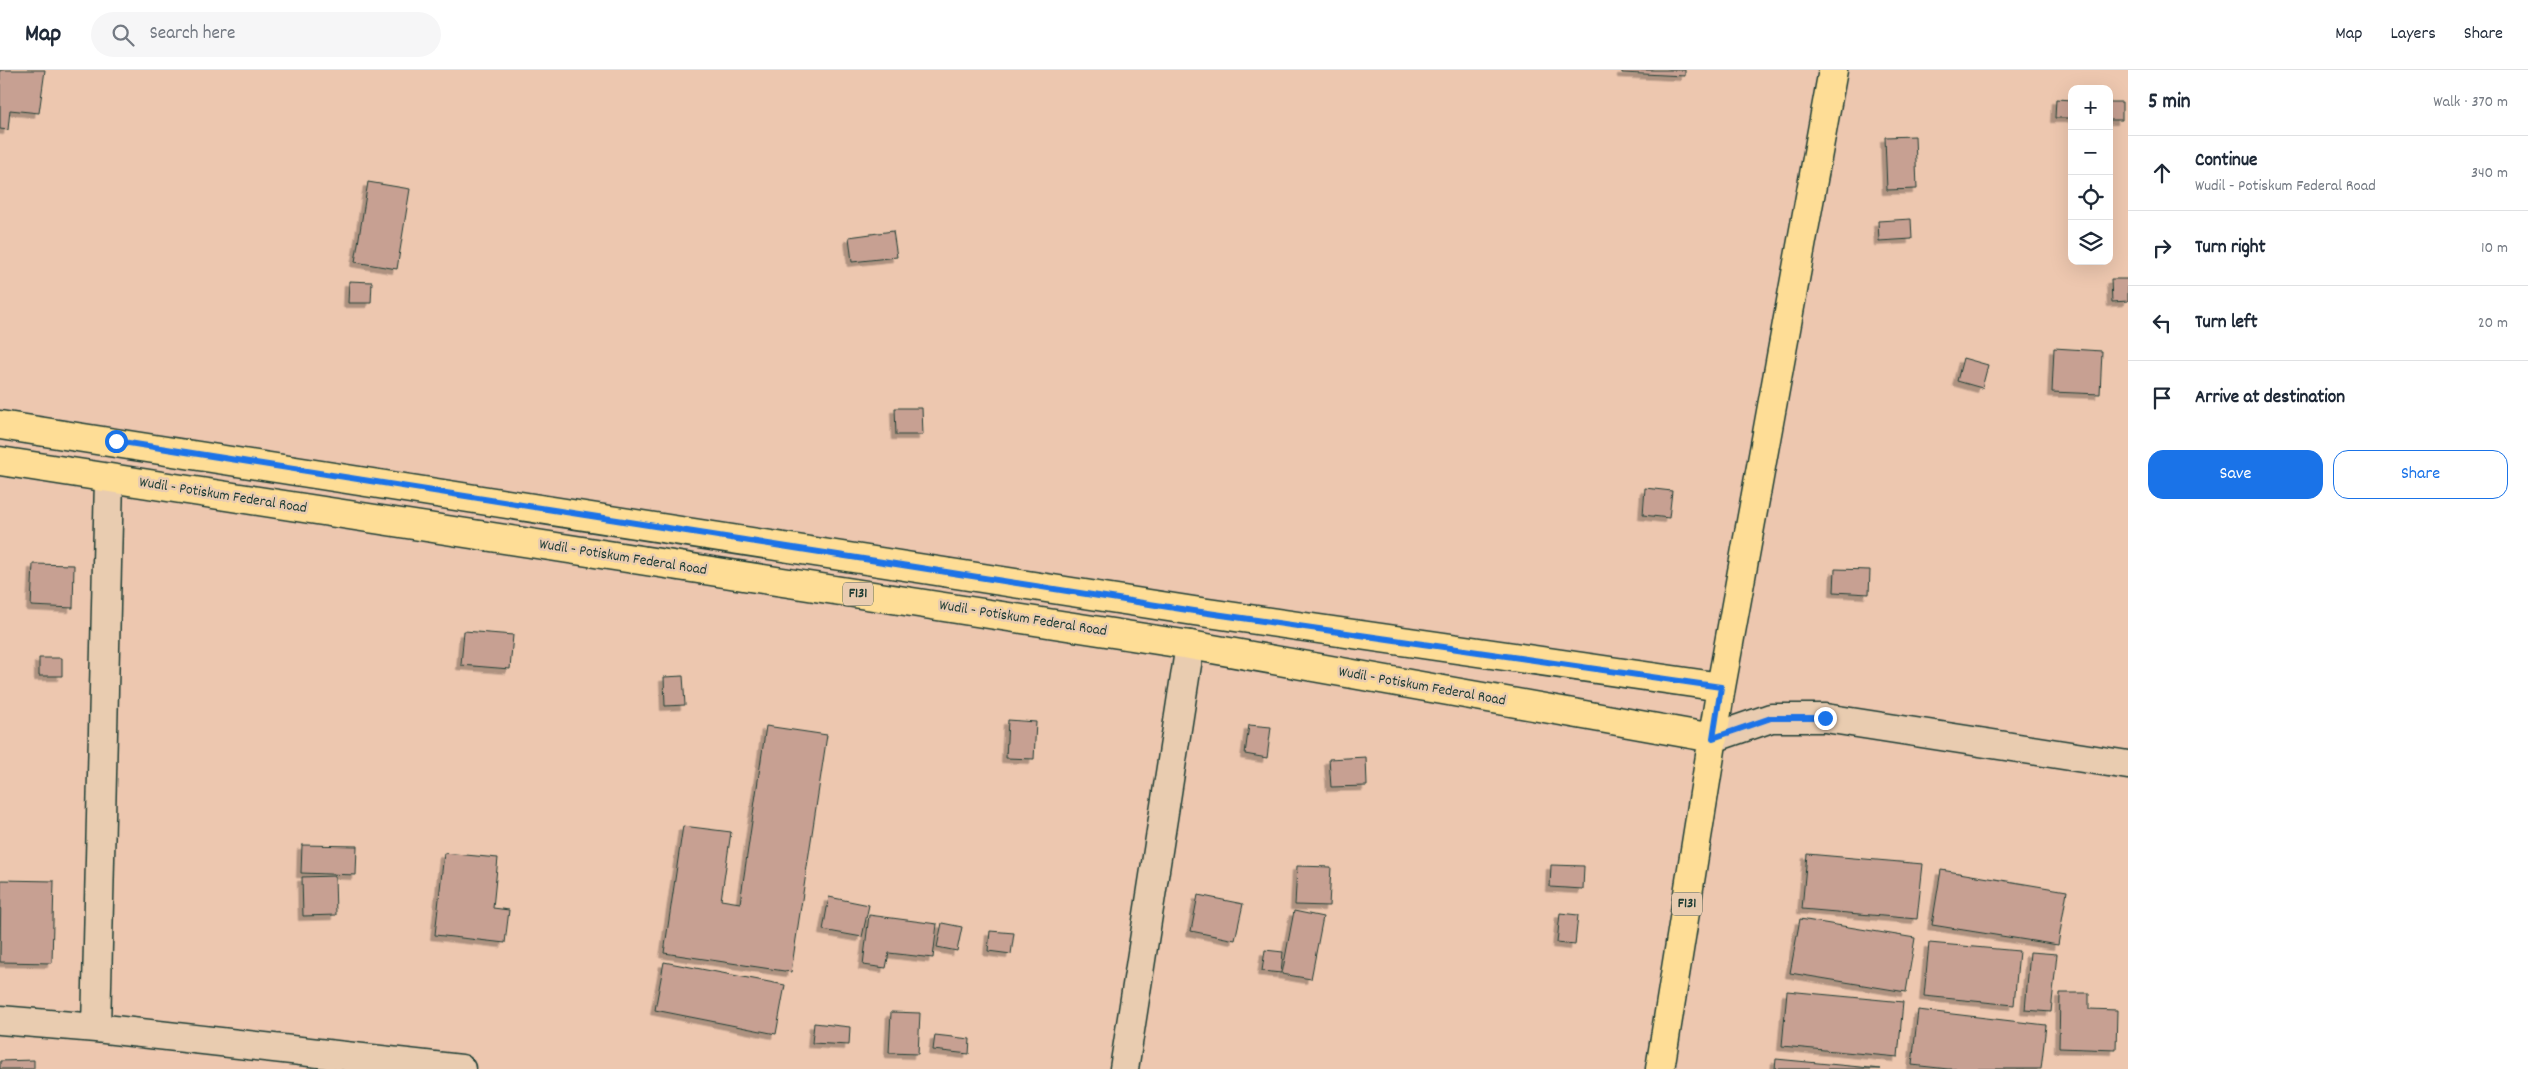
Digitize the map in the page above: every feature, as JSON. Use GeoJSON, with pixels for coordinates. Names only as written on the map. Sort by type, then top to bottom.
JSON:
{"type":"FeatureCollection","features":[{"type":"Feature","properties":{"kind":"main road"},"geometry":{"type":"LineString","coordinates":[[1713,738],[1833,70]]}},
{"type":"Feature","properties":{"kind":"main road","name":"F131"},"geometry":{"type":"LineString","coordinates":[[0,425],[1194,611],[1721,687]]}},
{"type":"Feature","properties":{"kind":"main road","name":"Wudil - Potiskum Federal Road"},"geometry":{"type":"LineString","coordinates":[[0,461],[1190,645],[1713,738]]}},
{"type":"Feature","properties":{"kind":"main road","name":"F131"},"geometry":{"type":"LineString","coordinates":[[1660,1069],[1713,738]]}},
{"type":"Feature","properties":{"kind":"street"},"geometry":{"type":"LineString","coordinates":[[96,1028],[109,479]]}},
{"type":"Feature","properties":{"kind":"street"},"geometry":{"type":"LineString","coordinates":[[1124,1069],[1190,645]]}},
{"type":"Feature","properties":{"kind":"street"},"geometry":{"type":"LineString","coordinates":[[1713,738],[1771,718],[1825,718],[2128,765]]}},
{"type":"Feature","properties":{"kind":"street"},"geometry":{"type":"LineString","coordinates":[[0,1020],[96,1028],[461,1069]]}},
{"type":"Feature","properties":{"kind":"building"},"geometry":{"type":"Polygon","coordinates":[[[0,70],[45,70],[39,113],[10,110],[8,130],[0,129],[0,70]]]}},
{"type":"Feature","properties":{"kind":"building"},"geometry":{"type":"Polygon","coordinates":[[[1622,70],[1685,70],[1685,76],[1622,73],[1622,70]]]}},
{"type":"Feature","properties":{"kind":"building"},"geometry":{"type":"Polygon","coordinates":[[[2056,99],[2068,100],[2068,118],[2055,118],[2056,99]]]}},
{"type":"Feature","properties":{"kind":"building"},"geometry":{"type":"Polygon","coordinates":[[[2113,102],[2122,102],[2122,120],[2113,120],[2113,102]]]}},
{"type":"Feature","properties":{"kind":"building"},"geometry":{"type":"Polygon","coordinates":[[[1915,136],[1917,189],[1887,190],[1885,137],[1915,136]]]}},
{"type":"Feature","properties":{"kind":"building"},"geometry":{"type":"Polygon","coordinates":[[[368,182],[410,189],[397,269],[355,262],[368,182]]]}},
{"type":"Feature","properties":{"kind":"building"},"geometry":{"type":"Polygon","coordinates":[[[1911,219],[1912,239],[1879,241],[1878,221],[1911,219]]]}},
{"type":"Feature","properties":{"kind":"building"},"geometry":{"type":"Polygon","coordinates":[[[893,231],[897,257],[852,262],[849,237],[893,231]]]}},
{"type":"Feature","properties":{"kind":"building"},"geometry":{"type":"Polygon","coordinates":[[[2111,279],[2128,279],[2128,301],[2112,302],[2111,279]]]}},
{"type":"Feature","properties":{"kind":"building"},"geometry":{"type":"Polygon","coordinates":[[[349,281],[372,282],[371,303],[348,303],[349,281]]]}},
{"type":"Feature","properties":{"kind":"building"},"geometry":{"type":"Polygon","coordinates":[[[2054,348],[2102,351],[2100,394],[2052,392],[2054,348]]]}},
{"type":"Feature","properties":{"kind":"building"},"geometry":{"type":"Polygon","coordinates":[[[1963,358],[1988,365],[1982,388],[1957,381],[1963,358]]]}},
{"type":"Feature","properties":{"kind":"building"},"geometry":{"type":"Polygon","coordinates":[[[895,408],[922,408],[923,435],[896,435],[895,408]]]}},
{"type":"Feature","properties":{"kind":"building"},"geometry":{"type":"Polygon","coordinates":[[[1645,488],[1672,491],[1669,518],[1643,515],[1645,488]]]}},
{"type":"Feature","properties":{"kind":"building"},"geometry":{"type":"Polygon","coordinates":[[[33,564],[74,565],[73,608],[31,606],[33,564]]]}},
{"type":"Feature","properties":{"kind":"building"},"geometry":{"type":"Polygon","coordinates":[[[1835,569],[1870,570],[1869,594],[1834,592],[1835,569]]]}},
{"type":"Feature","properties":{"kind":"building"},"geometry":{"type":"Polygon","coordinates":[[[464,631],[513,635],[510,669],[461,665],[464,631]]]}},
{"type":"Feature","properties":{"kind":"building"},"geometry":{"type":"Polygon","coordinates":[[[39,658],[62,658],[62,676],[39,676],[39,658]]]}},
{"type":"Feature","properties":{"kind":"building"},"geometry":{"type":"Polygon","coordinates":[[[683,676],[685,705],[665,706],[664,677],[683,676]]]}},
{"type":"Feature","properties":{"kind":"building"},"geometry":{"type":"Polygon","coordinates":[[[1008,720],[1036,722],[1034,759],[1006,758],[1008,720]]]}},
{"type":"Feature","properties":{"kind":"building"},"geometry":{"type":"Polygon","coordinates":[[[1249,725],[1271,727],[1267,758],[1245,754],[1249,725]]]}},
{"type":"Feature","properties":{"kind":"building"},"geometry":{"type":"Polygon","coordinates":[[[766,726],[827,735],[791,972],[664,953],[683,826],[731,832],[721,900],[740,903],[766,726]]]}},
{"type":"Feature","properties":{"kind":"building"},"geometry":{"type":"Polygon","coordinates":[[[1366,757],[1367,786],[1331,787],[1329,759],[1366,757]]]}},
{"type":"Feature","properties":{"kind":"building"},"geometry":{"type":"Polygon","coordinates":[[[302,845],[357,846],[356,875],[301,873],[302,845]]]}},
{"type":"Feature","properties":{"kind":"building"},"geometry":{"type":"Polygon","coordinates":[[[444,853],[498,858],[493,908],[509,910],[505,943],[435,935],[444,853]]]}},
{"type":"Feature","properties":{"kind":"building"},"geometry":{"type":"Polygon","coordinates":[[[1807,854],[1923,864],[1917,919],[1802,909],[1807,854]]]}},
{"type":"Feature","properties":{"kind":"building"},"geometry":{"type":"Polygon","coordinates":[[[1551,865],[1584,866],[1583,889],[1550,887],[1551,865]]]}},
{"type":"Feature","properties":{"kind":"building"},"geometry":{"type":"Polygon","coordinates":[[[1297,866],[1331,867],[1329,906],[1295,905],[1297,866]]]}},
{"type":"Feature","properties":{"kind":"building"},"geometry":{"type":"Polygon","coordinates":[[[1941,870],[2067,891],[2058,945],[1932,925],[1941,870]]]}},
{"type":"Feature","properties":{"kind":"building"},"geometry":{"type":"Polygon","coordinates":[[[335,876],[336,915],[303,916],[302,877],[335,876]]]}},
{"type":"Feature","properties":{"kind":"building"},"geometry":{"type":"Polygon","coordinates":[[[1,880],[54,881],[52,963],[0,962],[1,880]]]}},
{"type":"Feature","properties":{"kind":"building"},"geometry":{"type":"Polygon","coordinates":[[[1198,895],[1243,904],[1235,940],[1191,931],[1198,895]]]}},
{"type":"Feature","properties":{"kind":"building"},"geometry":{"type":"Polygon","coordinates":[[[829,897],[869,905],[862,937],[823,930],[829,897]]]}},
{"type":"Feature","properties":{"kind":"building"},"geometry":{"type":"Polygon","coordinates":[[[1294,911],[1323,917],[1311,979],[1282,974],[1294,911]]]}},
{"type":"Feature","properties":{"kind":"building"},"geometry":{"type":"Polygon","coordinates":[[[1560,913],[1578,915],[1575,945],[1557,943],[1560,913]]]}},
{"type":"Feature","properties":{"kind":"building"},"geometry":{"type":"Polygon","coordinates":[[[869,915],[937,924],[933,958],[889,953],[886,968],[863,965],[869,915]]]}},
{"type":"Feature","properties":{"kind":"building"},"geometry":{"type":"Polygon","coordinates":[[[1800,919],[1915,938],[1906,992],[1790,973],[1800,919]]]}},
{"type":"Feature","properties":{"kind":"building"},"geometry":{"type":"Polygon","coordinates":[[[942,923],[962,927],[957,951],[937,947],[942,923]]]}},
{"type":"Feature","properties":{"kind":"building"},"geometry":{"type":"Polygon","coordinates":[[[990,931],[1014,933],[1011,954],[988,951],[990,931]]]}},
{"type":"Feature","properties":{"kind":"building"},"geometry":{"type":"Polygon","coordinates":[[[1929,943],[2019,951],[2014,1005],[1924,996],[1929,943]]]}},
{"type":"Feature","properties":{"kind":"building"},"geometry":{"type":"Polygon","coordinates":[[[1265,950],[1283,952],[1281,973],[1262,971],[1265,950]]]}},
{"type":"Feature","properties":{"kind":"building"},"geometry":{"type":"Polygon","coordinates":[[[2030,952],[2057,954],[2051,1012],[2025,1010],[2030,952]]]}},
{"type":"Feature","properties":{"kind":"building"},"geometry":{"type":"Polygon","coordinates":[[[664,962],[785,985],[776,1034],[655,1010],[664,962]]]}},
{"type":"Feature","properties":{"kind":"building"},"geometry":{"type":"Polygon","coordinates":[[[1787,991],[1903,1002],[1898,1057],[1782,1046],[1787,991]]]}},
{"type":"Feature","properties":{"kind":"building"},"geometry":{"type":"Polygon","coordinates":[[[2060,993],[2089,993],[2089,1009],[2117,1010],[2116,1050],[2059,1048],[2060,993]]]}},
{"type":"Feature","properties":{"kind":"building"},"geometry":{"type":"Polygon","coordinates":[[[1918,1010],[2046,1025],[2041,1069],[1948,1069],[1912,1065],[1918,1010]]]}},
{"type":"Feature","properties":{"kind":"building"},"geometry":{"type":"Polygon","coordinates":[[[891,1012],[920,1013],[918,1054],[889,1053],[891,1012]]]}},
{"type":"Feature","properties":{"kind":"building"},"geometry":{"type":"Polygon","coordinates":[[[814,1023],[850,1027],[849,1045],[812,1043],[814,1023]]]}},
{"type":"Feature","properties":{"kind":"building"},"geometry":{"type":"Polygon","coordinates":[[[935,1035],[970,1039],[969,1054],[933,1050],[935,1035]]]}},
{"type":"Feature","properties":{"kind":"building"},"geometry":{"type":"Polygon","coordinates":[[[1776,1059],[1881,1069],[1775,1069],[1776,1059]]]}},
{"type":"Feature","properties":{"kind":"building"},"geometry":{"type":"Polygon","coordinates":[[[34,1060],[34,1069],[0,1069],[0,1061],[34,1060]]]}},
{"type":"Feature","properties":{"kind":"route"},"geometry":{"type":"LineString","coordinates":[[116,441],[1194,611],[1721,687],[1713,738],[1771,718],[1825,718]]}}]}
